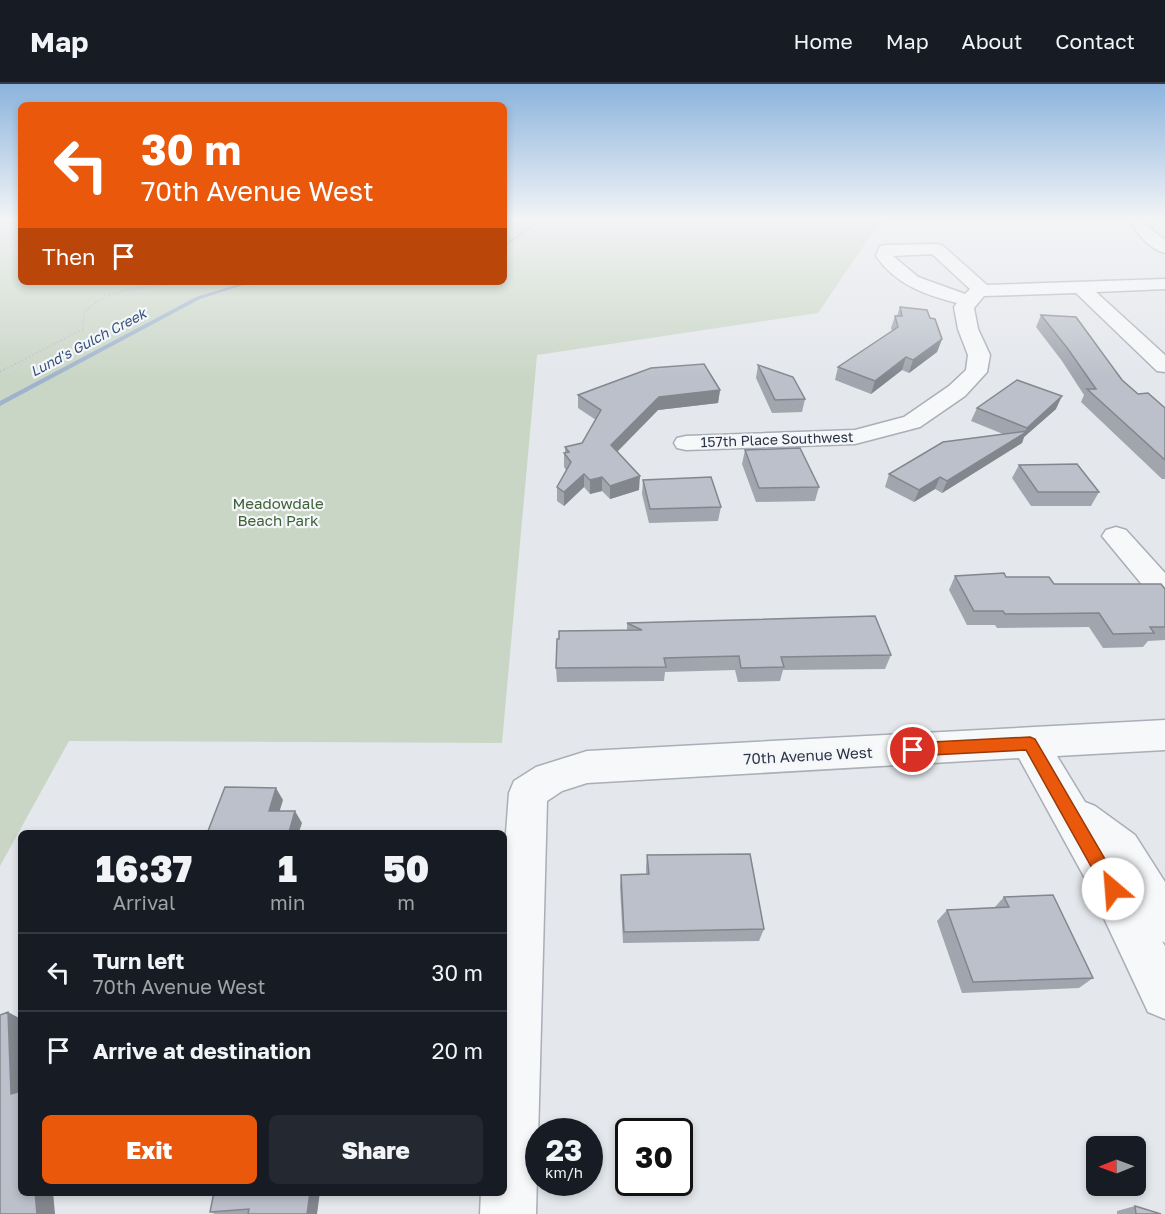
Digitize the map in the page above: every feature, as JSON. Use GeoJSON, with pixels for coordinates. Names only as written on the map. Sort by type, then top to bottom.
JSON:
{"type":"FeatureCollection","features":[{"type":"Feature","properties":{"kind":"street"},"geometry":{"type":"LineString","coordinates":[[1080,288],[1165,284]]}},
{"type":"Feature","properties":{"kind":"street"},"geometry":{"type":"LineString","coordinates":[[1080,288],[1165,366]]}},
{"type":"Feature","properties":{"kind":"street","name":"157th Place Southwest"},"geometry":{"type":"LineString","coordinates":[[686,443],[855,437],[912,422],[957,391],[976,372],[979,355],[968,329],[964,307],[977,294],[1080,288]]}},
{"type":"Feature","properties":{"kind":"street"},"geometry":{"type":"LineString","coordinates":[[1116,536],[1165,592]]}},
{"type":"Feature","properties":{"kind":"street","name":"70th Avenue West"},"geometry":{"type":"LineString","coordinates":[[507,1214],[528,793],[550,778],[587,767],[1165,735]]}},
{"type":"Feature","properties":{"kind":"street"},"geometry":{"type":"LineString","coordinates":[[1030,743],[1102,868],[1165,995]]}},
{"type":"Feature","properties":{"kind":"street"},"geometry":{"type":"LineString","coordinates":[[1068,808],[1120,848],[1165,921]]}},
{"type":"Feature","properties":{"kind":"path"},"geometry":{"type":"LineString","coordinates":[[0,372],[83,329],[84,312],[105,296],[127,290],[164,285]]}},
{"type":"Feature","properties":{"kind":"green space","name":"Meadowdale Beach Park"},"geometry":{"type":"Polygon","coordinates":[[[0,273],[18,273],[18,285],[507,285],[507,273],[845,273],[818,313],[537,355],[502,743],[69,741],[0,866],[0,273]]]}},
{"type":"Feature","properties":{"kind":"building"},"geometry":{"type":"Polygon","coordinates":[[[900,307],[927,310],[930,318],[935,319],[942,339],[913,360],[906,357],[875,381],[838,367],[898,327],[895,316],[902,316],[900,307]]]}},
{"type":"Feature","properties":{"kind":"building"},"geometry":{"type":"Polygon","coordinates":[[[1041,315],[1076,317],[1122,380],[1138,394],[1148,393],[1165,408],[1165,460],[1087,389],[1096,389],[1041,315]]]}},
{"type":"Feature","properties":{"kind":"building"},"geometry":{"type":"Polygon","coordinates":[[[704,364],[720,390],[659,397],[611,445],[640,476],[610,486],[602,477],[590,480],[584,474],[564,492],[557,487],[571,462],[564,453],[569,452],[565,447],[582,443],[601,410],[578,395],[651,368],[704,364]]]}},
{"type":"Feature","properties":{"kind":"building"},"geometry":{"type":"Polygon","coordinates":[[[758,365],[793,377],[805,399],[775,400],[758,365]]]}},
{"type":"Feature","properties":{"kind":"building"},"geometry":{"type":"Polygon","coordinates":[[[1017,380],[1062,396],[1027,428],[977,408],[1017,380]]]}},
{"type":"Feature","properties":{"kind":"building"},"geometry":{"type":"Polygon","coordinates":[[[1028,431],[947,481],[940,477],[919,490],[889,474],[943,442],[1028,431]]]}},
{"type":"Feature","properties":{"kind":"building"},"geometry":{"type":"Polygon","coordinates":[[[800,448],[819,487],[759,488],[745,450],[800,448]]]}},
{"type":"Feature","properties":{"kind":"building"},"geometry":{"type":"Polygon","coordinates":[[[1077,464],[1099,492],[1038,492],[1019,465],[1077,464]]]}},
{"type":"Feature","properties":{"kind":"building"},"geometry":{"type":"Polygon","coordinates":[[[711,477],[721,507],[650,509],[643,480],[711,477]]]}},
{"type":"Feature","properties":{"kind":"building"},"geometry":{"type":"Polygon","coordinates":[[[1004,573],[1006,577],[1049,577],[1054,584],[1161,584],[1165,589],[1165,627],[1150,627],[1154,633],[1113,634],[1099,613],[1005,614],[1003,611],[974,611],[955,576],[1004,573]]]}},
{"type":"Feature","properties":{"kind":"building"},"geometry":{"type":"Polygon","coordinates":[[[875,616],[891,655],[781,657],[784,667],[741,668],[739,656],[664,658],[666,667],[556,668],[559,631],[642,630],[627,623],[875,616]]]}},
{"type":"Feature","properties":{"kind":"building"},"geometry":{"type":"Polygon","coordinates":[[[225,787],[276,788],[269,811],[295,811],[290,830],[208,830],[225,787]]]}},
{"type":"Feature","properties":{"kind":"building"},"geometry":{"type":"Polygon","coordinates":[[[750,854],[764,929],[624,932],[621,875],[649,874],[647,855],[750,854]]]}},
{"type":"Feature","properties":{"kind":"building"},"geometry":{"type":"Polygon","coordinates":[[[1053,895],[1093,978],[973,982],[947,910],[1009,907],[1004,897],[1053,895]]]}},
{"type":"Feature","properties":{"kind":"building"},"geometry":{"type":"Polygon","coordinates":[[[8,1012],[11,1094],[18,1092],[18,1196],[35,1196],[37,1214],[0,1214],[0,1015],[8,1012]]]}},
{"type":"Feature","properties":{"kind":"building"},"geometry":{"type":"Polygon","coordinates":[[[213,1196],[309,1196],[307,1214],[248,1214],[249,1209],[210,1212],[213,1196]]]}},
{"type":"Feature","properties":{"kind":"building"},"geometry":{"type":"Polygon","coordinates":[[[1135,1206],[1161,1214],[1136,1214],[1135,1206]]]}},
{"type":"Feature","properties":{"kind":"waterway","name":"Lund's Gulch Creek"},"geometry":{"type":"LineString","coordinates":[[0,404],[198,298],[240,285]]}},
{"type":"Feature","properties":{"kind":"route"},"geometry":{"type":"LineString","coordinates":[[913,750],[1030,743],[1113,889]]}}]}
